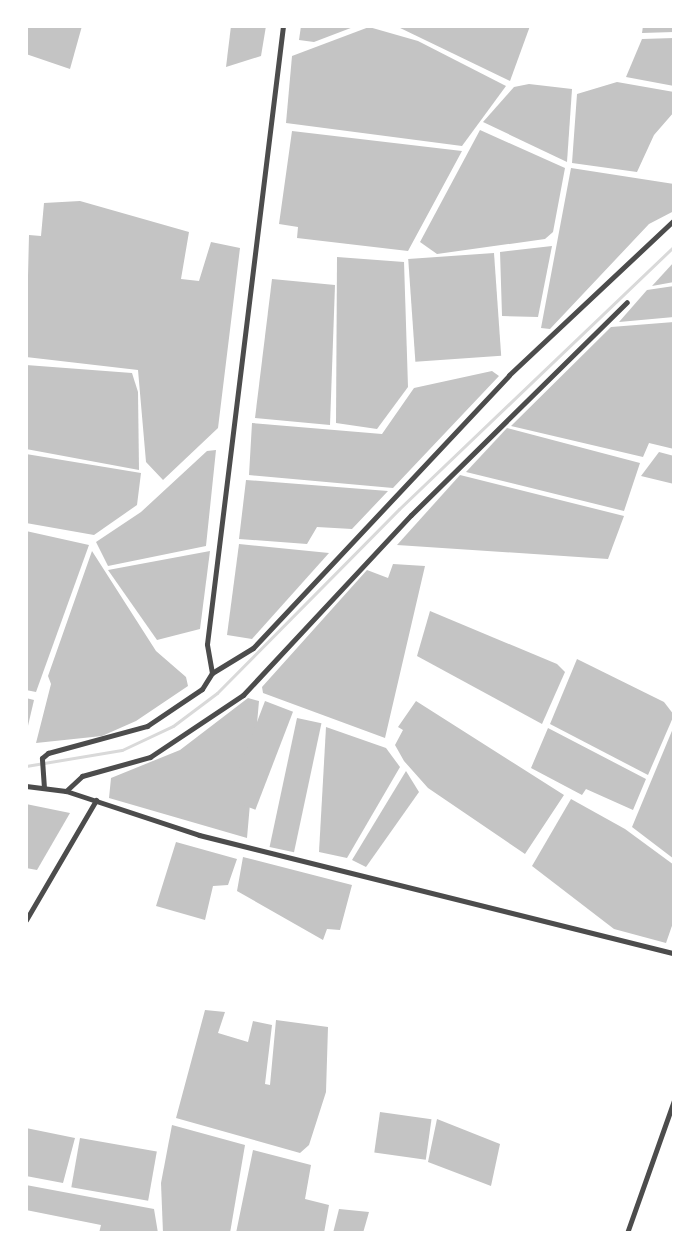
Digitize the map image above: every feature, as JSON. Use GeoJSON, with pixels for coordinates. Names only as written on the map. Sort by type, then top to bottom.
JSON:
{"type":"FeatureCollection","features":[{"type":"Feature","properties":{"kind":"street"},"geometry":{"type":"LineString","coordinates":[[212,673],[207,644],[283,26]]}},
{"type":"Feature","properties":{"kind":"street"},"geometry":{"type":"LineString","coordinates":[[44,788],[42,758],[48,753],[147,726],[202,689],[212,673],[253,648],[509,375],[674,220]]}},
{"type":"Feature","properties":{"kind":"street"},"geometry":{"type":"LineString","coordinates":[[66,791],[82,776],[150,757],[243,695],[411,515],[627,302]]}},
{"type":"Feature","properties":{"kind":"street"},"geometry":{"type":"LineString","coordinates":[[26,786],[66,791],[199,835],[674,953]]}},
{"type":"Feature","properties":{"kind":"street"},"geometry":{"type":"LineString","coordinates":[[26,920],[96,800]]}},
{"type":"Feature","properties":{"kind":"street"},"geometry":{"type":"LineString","coordinates":[[627,1233],[674,1100]]}},
{"type":"Feature","properties":{"kind":"building"},"geometry":{"type":"Polygon","coordinates":[[[26,26],[82,26],[70,69],[26,54],[26,26]]]}},
{"type":"Feature","properties":{"kind":"building"},"geometry":{"type":"Polygon","coordinates":[[[231,26],[266,26],[261,56],[226,67],[231,26]]]}},
{"type":"Feature","properties":{"kind":"building"},"geometry":{"type":"Polygon","coordinates":[[[301,26],[356,26],[314,42],[299,40],[301,26]]]}},
{"type":"Feature","properties":{"kind":"building"},"geometry":{"type":"Polygon","coordinates":[[[396,26],[530,26],[510,81],[396,26]]]}},
{"type":"Feature","properties":{"kind":"building"},"geometry":{"type":"Polygon","coordinates":[[[643,26],[674,26],[674,32],[642,33],[643,26]]]}},
{"type":"Feature","properties":{"kind":"building"},"geometry":{"type":"Polygon","coordinates":[[[369,27],[418,41],[506,86],[462,146],[286,123],[292,56],[369,27]]]}},
{"type":"Feature","properties":{"kind":"building"},"geometry":{"type":"Polygon","coordinates":[[[674,38],[674,86],[626,77],[642,39],[674,38]]]}},
{"type":"Feature","properties":{"kind":"building"},"geometry":{"type":"Polygon","coordinates":[[[617,82],[674,92],[674,112],[654,135],[637,172],[572,163],[577,94],[617,82]]]}},
{"type":"Feature","properties":{"kind":"building"},"geometry":{"type":"Polygon","coordinates":[[[529,84],[572,89],[567,162],[483,122],[514,87],[529,84]]]}},
{"type":"Feature","properties":{"kind":"building"},"geometry":{"type":"Polygon","coordinates":[[[480,130],[565,168],[553,232],[545,239],[437,254],[420,242],[480,130]]]}},
{"type":"Feature","properties":{"kind":"building"},"geometry":{"type":"Polygon","coordinates":[[[292,131],[462,151],[408,251],[297,238],[298,227],[279,224],[292,131]]]}},
{"type":"Feature","properties":{"kind":"building"},"geometry":{"type":"Polygon","coordinates":[[[571,168],[674,184],[674,211],[649,224],[550,329],[541,328],[571,168]]]}},
{"type":"Feature","properties":{"kind":"building"},"geometry":{"type":"Polygon","coordinates":[[[80,201],[189,232],[181,279],[199,281],[211,242],[240,248],[218,428],[163,480],[146,462],[138,370],[26,357],[29,235],[41,236],[44,203],[80,201]]]}},
{"type":"Feature","properties":{"kind":"building"},"geometry":{"type":"Polygon","coordinates":[[[552,246],[538,317],[502,316],[500,252],[552,246]]]}},
{"type":"Feature","properties":{"kind":"building"},"geometry":{"type":"Polygon","coordinates":[[[494,253],[501,356],[415,362],[408,259],[494,253]]]}},
{"type":"Feature","properties":{"kind":"building"},"geometry":{"type":"Polygon","coordinates":[[[337,257],[404,262],[408,387],[377,429],[336,423],[337,257]]]}},
{"type":"Feature","properties":{"kind":"building"},"geometry":{"type":"Polygon","coordinates":[[[674,262],[674,282],[652,286],[674,262]]]}},
{"type":"Feature","properties":{"kind":"building"},"geometry":{"type":"Polygon","coordinates":[[[272,279],[335,285],[330,425],[255,418],[272,279]]]}},
{"type":"Feature","properties":{"kind":"building"},"geometry":{"type":"Polygon","coordinates":[[[674,286],[674,317],[619,322],[647,290],[674,286]]]}},
{"type":"Feature","properties":{"kind":"building"},"geometry":{"type":"Polygon","coordinates":[[[674,322],[674,449],[649,443],[643,457],[511,426],[611,327],[674,322]]]}},
{"type":"Feature","properties":{"kind":"building"},"geometry":{"type":"Polygon","coordinates":[[[26,365],[132,373],[138,392],[139,470],[26,449],[26,365]]]}},
{"type":"Feature","properties":{"kind":"building"},"geometry":{"type":"Polygon","coordinates":[[[492,371],[499,376],[393,488],[249,475],[252,423],[382,434],[414,388],[492,371]]]}},
{"type":"Feature","properties":{"kind":"building"},"geometry":{"type":"Polygon","coordinates":[[[507,428],[640,463],[624,511],[466,472],[507,428]]]}},
{"type":"Feature","properties":{"kind":"building"},"geometry":{"type":"Polygon","coordinates":[[[216,450],[206,546],[108,566],[96,542],[141,512],[207,451],[216,450]]]}},
{"type":"Feature","properties":{"kind":"building"},"geometry":{"type":"Polygon","coordinates":[[[659,452],[674,456],[674,484],[641,476],[659,452]]]}},
{"type":"Feature","properties":{"kind":"building"},"geometry":{"type":"Polygon","coordinates":[[[26,454],[141,473],[137,505],[94,535],[26,523],[26,454]]]}},
{"type":"Feature","properties":{"kind":"building"},"geometry":{"type":"Polygon","coordinates":[[[460,475],[624,516],[608,559],[397,545],[460,475]]]}},
{"type":"Feature","properties":{"kind":"building"},"geometry":{"type":"Polygon","coordinates":[[[246,480],[388,491],[352,529],[317,527],[307,544],[239,539],[246,480]]]}},
{"type":"Feature","properties":{"kind":"building"},"geometry":{"type":"Polygon","coordinates":[[[26,531],[89,545],[36,692],[26,690],[26,531]]]}},
{"type":"Feature","properties":{"kind":"building"},"geometry":{"type":"Polygon","coordinates":[[[239,544],[329,553],[252,639],[227,635],[239,544]]]}},
{"type":"Feature","properties":{"kind":"building"},"geometry":{"type":"Polygon","coordinates":[[[92,551],[156,651],[186,677],[188,686],[136,721],[102,736],[36,743],[51,684],[48,676],[92,551]]]}},
{"type":"Feature","properties":{"kind":"building"},"geometry":{"type":"Polygon","coordinates":[[[210,551],[200,629],[157,640],[108,570],[210,551]]]}},
{"type":"Feature","properties":{"kind":"building"},"geometry":{"type":"Polygon","coordinates":[[[393,564],[425,566],[385,738],[263,693],[262,687],[367,570],[388,578],[393,564]]]}},
{"type":"Feature","properties":{"kind":"building"},"geometry":{"type":"Polygon","coordinates":[[[430,611],[557,664],[565,672],[542,724],[417,656],[430,611]]]}},
{"type":"Feature","properties":{"kind":"building"},"geometry":{"type":"Polygon","coordinates":[[[577,659],[664,702],[674,715],[648,775],[550,724],[577,659]]]}},
{"type":"Feature","properties":{"kind":"building"},"geometry":{"type":"Polygon","coordinates":[[[26,698],[34,700],[27,730],[26,729],[26,698]]]}},
{"type":"Feature","properties":{"kind":"building"},"geometry":{"type":"Polygon","coordinates":[[[248,698],[259,701],[247,838],[109,798],[111,778],[180,750],[248,698]]]}},
{"type":"Feature","properties":{"kind":"building"},"geometry":{"type":"Polygon","coordinates":[[[265,701],[293,712],[255,810],[227,799],[265,701]]]}},
{"type":"Feature","properties":{"kind":"building"},"geometry":{"type":"Polygon","coordinates":[[[416,701],[564,795],[525,854],[428,788],[404,761],[395,745],[403,730],[398,727],[416,701]]]}},
{"type":"Feature","properties":{"kind":"building"},"geometry":{"type":"Polygon","coordinates":[[[297,718],[321,723],[294,852],[270,847],[297,718]]]}},
{"type":"Feature","properties":{"kind":"building"},"geometry":{"type":"Polygon","coordinates":[[[674,726],[674,859],[632,827],[674,726]]]}},
{"type":"Feature","properties":{"kind":"building"},"geometry":{"type":"Polygon","coordinates":[[[326,727],[386,748],[400,767],[347,858],[319,852],[326,727]]]}},
{"type":"Feature","properties":{"kind":"building"},"geometry":{"type":"Polygon","coordinates":[[[548,728],[646,779],[633,810],[586,789],[582,795],[531,768],[548,728]]]}},
{"type":"Feature","properties":{"kind":"building"},"geometry":{"type":"Polygon","coordinates":[[[406,771],[419,792],[366,867],[352,860],[406,771]]]}},
{"type":"Feature","properties":{"kind":"building"},"geometry":{"type":"Polygon","coordinates":[[[571,799],[625,829],[674,865],[674,920],[666,943],[614,929],[532,866],[571,799]]]}},
{"type":"Feature","properties":{"kind":"building"},"geometry":{"type":"Polygon","coordinates":[[[26,804],[70,813],[37,870],[26,868],[26,804]]]}},
{"type":"Feature","properties":{"kind":"building"},"geometry":{"type":"Polygon","coordinates":[[[176,842],[237,859],[228,885],[213,886],[205,920],[156,906],[176,842]]]}},
{"type":"Feature","properties":{"kind":"building"},"geometry":{"type":"Polygon","coordinates":[[[243,857],[352,885],[340,930],[327,929],[323,940],[237,891],[243,857]]]}},
{"type":"Feature","properties":{"kind":"building"},"geometry":{"type":"Polygon","coordinates":[[[205,1010],[225,1012],[218,1033],[248,1042],[253,1021],[272,1025],[265,1084],[270,1085],[276,1020],[328,1027],[326,1092],[309,1145],[300,1153],[176,1118],[205,1010]]]}},
{"type":"Feature","properties":{"kind":"building"},"geometry":{"type":"Polygon","coordinates":[[[380,1112],[431,1119],[426,1160],[374,1153],[380,1112]]]}},
{"type":"Feature","properties":{"kind":"building"},"geometry":{"type":"Polygon","coordinates":[[[437,1119],[500,1144],[491,1186],[428,1162],[437,1119]]]}},
{"type":"Feature","properties":{"kind":"building"},"geometry":{"type":"Polygon","coordinates":[[[172,1125],[245,1145],[230,1233],[163,1233],[161,1183],[172,1125]]]}},
{"type":"Feature","properties":{"kind":"building"},"geometry":{"type":"Polygon","coordinates":[[[26,1128],[75,1138],[63,1183],[26,1176],[26,1128]]]}},
{"type":"Feature","properties":{"kind":"building"},"geometry":{"type":"Polygon","coordinates":[[[80,1138],[157,1152],[148,1201],[71,1187],[80,1138]]]}},
{"type":"Feature","properties":{"kind":"building"},"geometry":{"type":"Polygon","coordinates":[[[253,1150],[311,1165],[305,1199],[329,1205],[324,1233],[236,1233],[253,1150]]]}},
{"type":"Feature","properties":{"kind":"building"},"geometry":{"type":"Polygon","coordinates":[[[26,1185],[154,1209],[158,1233],[99,1233],[101,1225],[26,1210],[26,1185]]]}},
{"type":"Feature","properties":{"kind":"building"},"geometry":{"type":"Polygon","coordinates":[[[339,1209],[369,1212],[363,1233],[333,1233],[339,1209]]]}},
{"type":"Feature","properties":{"kind":"waterway"},"geometry":{"type":"LineString","coordinates":[[26,766],[122,750],[173,726],[217,693],[399,509],[674,246]]}}]}
